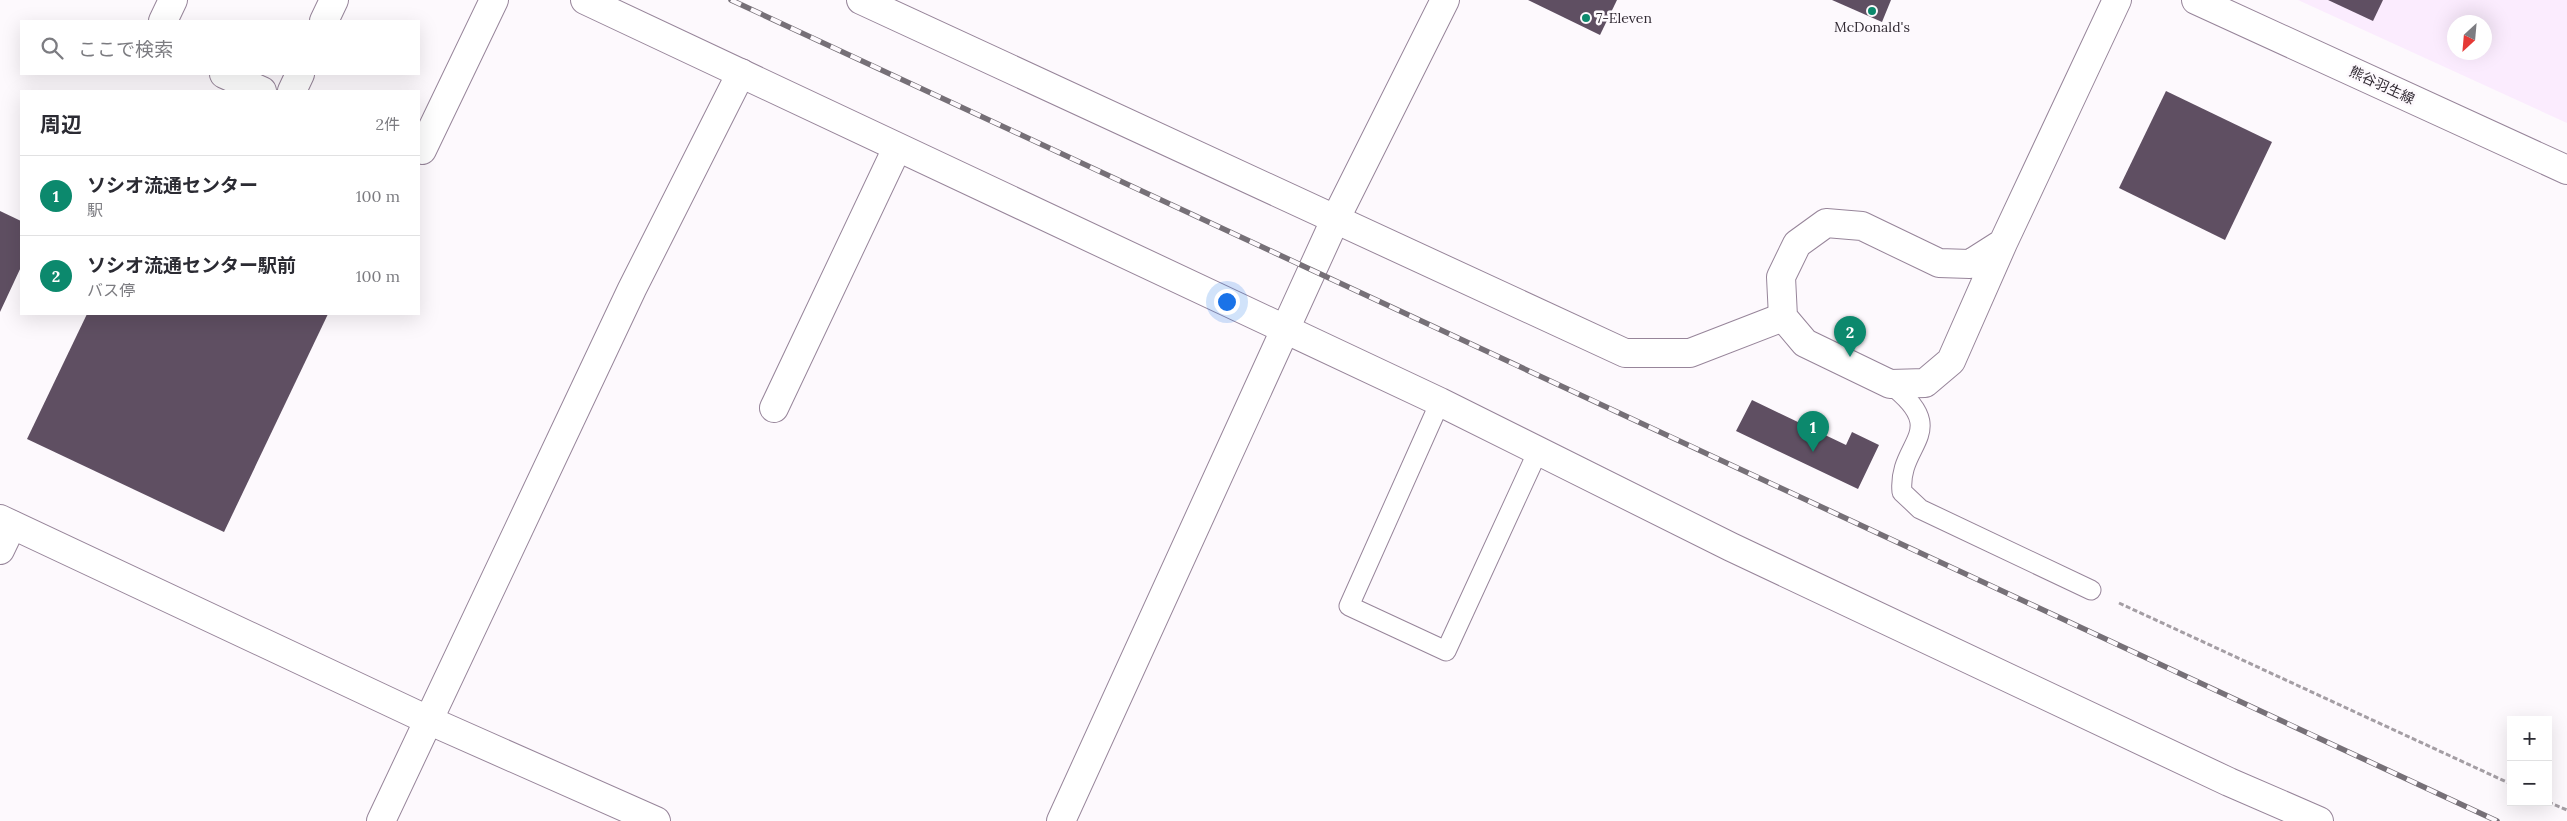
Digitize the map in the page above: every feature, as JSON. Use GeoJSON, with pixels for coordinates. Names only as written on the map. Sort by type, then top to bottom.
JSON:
{"type":"FeatureCollection","features":[{"type":"Feature","properties":{"kind":"street"},"geometry":{"type":"LineString","coordinates":[[163,20],[173,0]]}},
{"type":"Feature","properties":{"kind":"street"},"geometry":{"type":"LineString","coordinates":[[324,20],[334,0]]}},
{"type":"Feature","properties":{"kind":"street"},"geometry":{"type":"LineString","coordinates":[[422,150],[494,0]]}},
{"type":"Feature","properties":{"kind":"street"},"geometry":{"type":"LineString","coordinates":[[585,0],[1440,402],[1731,547],[2229,782],[2319,821]]}},
{"type":"Feature","properties":{"kind":"street"},"geometry":{"type":"LineString","coordinates":[[861,0],[1625,353],[1690,352],[1783,317]]}},
{"type":"Feature","properties":{"kind":"street"},"geometry":{"type":"LineString","coordinates":[[1061,821],[1335,220],[1444,0]]}},
{"type":"Feature","properties":{"kind":"street"},"geometry":{"type":"LineString","coordinates":[[2003,243],[1970,264],[1939,262],[1862,226],[1826,223],[1797,244],[1781,277],[1783,317],[1805,343],[1890,384],[1925,383],[1951,361],[2003,243],[2116,0]]}},
{"type":"Feature","properties":{"kind":"street","name":"熊谷羽生線"},"geometry":{"type":"LineString","coordinates":[[2196,0],[2567,170]]}},
{"type":"Feature","properties":{"kind":"street"},"geometry":{"type":"LineString","coordinates":[[382,821],[632,289],[741,73]]}},
{"type":"Feature","properties":{"kind":"street"},"geometry":{"type":"LineString","coordinates":[[226,75],[260,90]]}},
{"type":"Feature","properties":{"kind":"street"},"geometry":{"type":"LineString","coordinates":[[292,90],[300,75]]}},
{"type":"Feature","properties":{"kind":"street"},"geometry":{"type":"LineString","coordinates":[[774,408],[897,148]]}},
{"type":"Feature","properties":{"kind":"street"},"geometry":{"type":"LineString","coordinates":[[0,550],[6,522],[428,720],[656,821]]}},
{"type":"Feature","properties":{"kind":"lane"},"geometry":{"type":"LineString","coordinates":[[1890,384],[1910,399],[1919,416],[1920,437],[1900,478],[1902,492],[1920,509],[2091,590]]}},
{"type":"Feature","properties":{"kind":"lane"},"geometry":{"type":"LineString","coordinates":[[1440,402],[1349,606],[1446,651],[1538,451]]}},
{"type":"Feature","properties":{"kind":"path"},"geometry":{"type":"LineString","coordinates":[[2091,590],[2507,782]]}},
{"type":"Feature","properties":{"kind":"path"},"geometry":{"type":"LineString","coordinates":[[2552,804],[2567,810]]}},
{"type":"Feature","properties":{"kind":"shaded area"},"geometry":{"type":"Polygon","coordinates":[[[2298,0],[2567,0],[2567,123],[2298,0]]]}},
{"type":"Feature","properties":{"kind":"building","name":"7-Eleven"},"geometry":{"type":"Polygon","coordinates":[[[1528,0],[1617,0],[1600,35],[1528,0]]]}},
{"type":"Feature","properties":{"kind":"building","name":"McDonald's"},"geometry":{"type":"Polygon","coordinates":[[[1832,0],[1891,0],[1882,22],[1832,0]]]}},
{"type":"Feature","properties":{"kind":"building"},"geometry":{"type":"Polygon","coordinates":[[[2328,0],[2383,0],[2373,21],[2328,0]]]}},
{"type":"Feature","properties":{"kind":"building"},"geometry":{"type":"Polygon","coordinates":[[[2166,91],[2272,142],[2225,240],[2119,188],[2166,91]]]}},
{"type":"Feature","properties":{"kind":"building"},"geometry":{"type":"Polygon","coordinates":[[[0,211],[20,221],[20,269],[0,312],[0,211]]]}},
{"type":"Feature","properties":{"kind":"building"},"geometry":{"type":"Polygon","coordinates":[[[87,315],[328,315],[224,532],[27,439],[87,315]]]}},
{"type":"Feature","properties":{"kind":"building"},"geometry":{"type":"Polygon","coordinates":[[[1752,400],[1846,445],[1852,432],[1879,445],[1858,489],[1736,431],[1752,400]]]}},
{"type":"Feature","properties":{"kind":"railway"},"geometry":{"type":"LineString","coordinates":[[731,0],[2497,821]]}},
{"type":"Feature","properties":{"kind":"place","name":"McDonald's"},"geometry":{"type":"Point","coordinates":[1872,11]}},
{"type":"Feature","properties":{"kind":"place","name":"7-Eleven"},"geometry":{"type":"Point","coordinates":[1586,18]}},
{"type":"Feature","properties":{"kind":"place","name":"ソシオ流通センター駅前"},"geometry":{"type":"Point","coordinates":[1850,357]}},
{"type":"Feature","properties":{"kind":"place","name":"ソシオ流通センター"},"geometry":{"type":"Point","coordinates":[1813,452]}}]}
